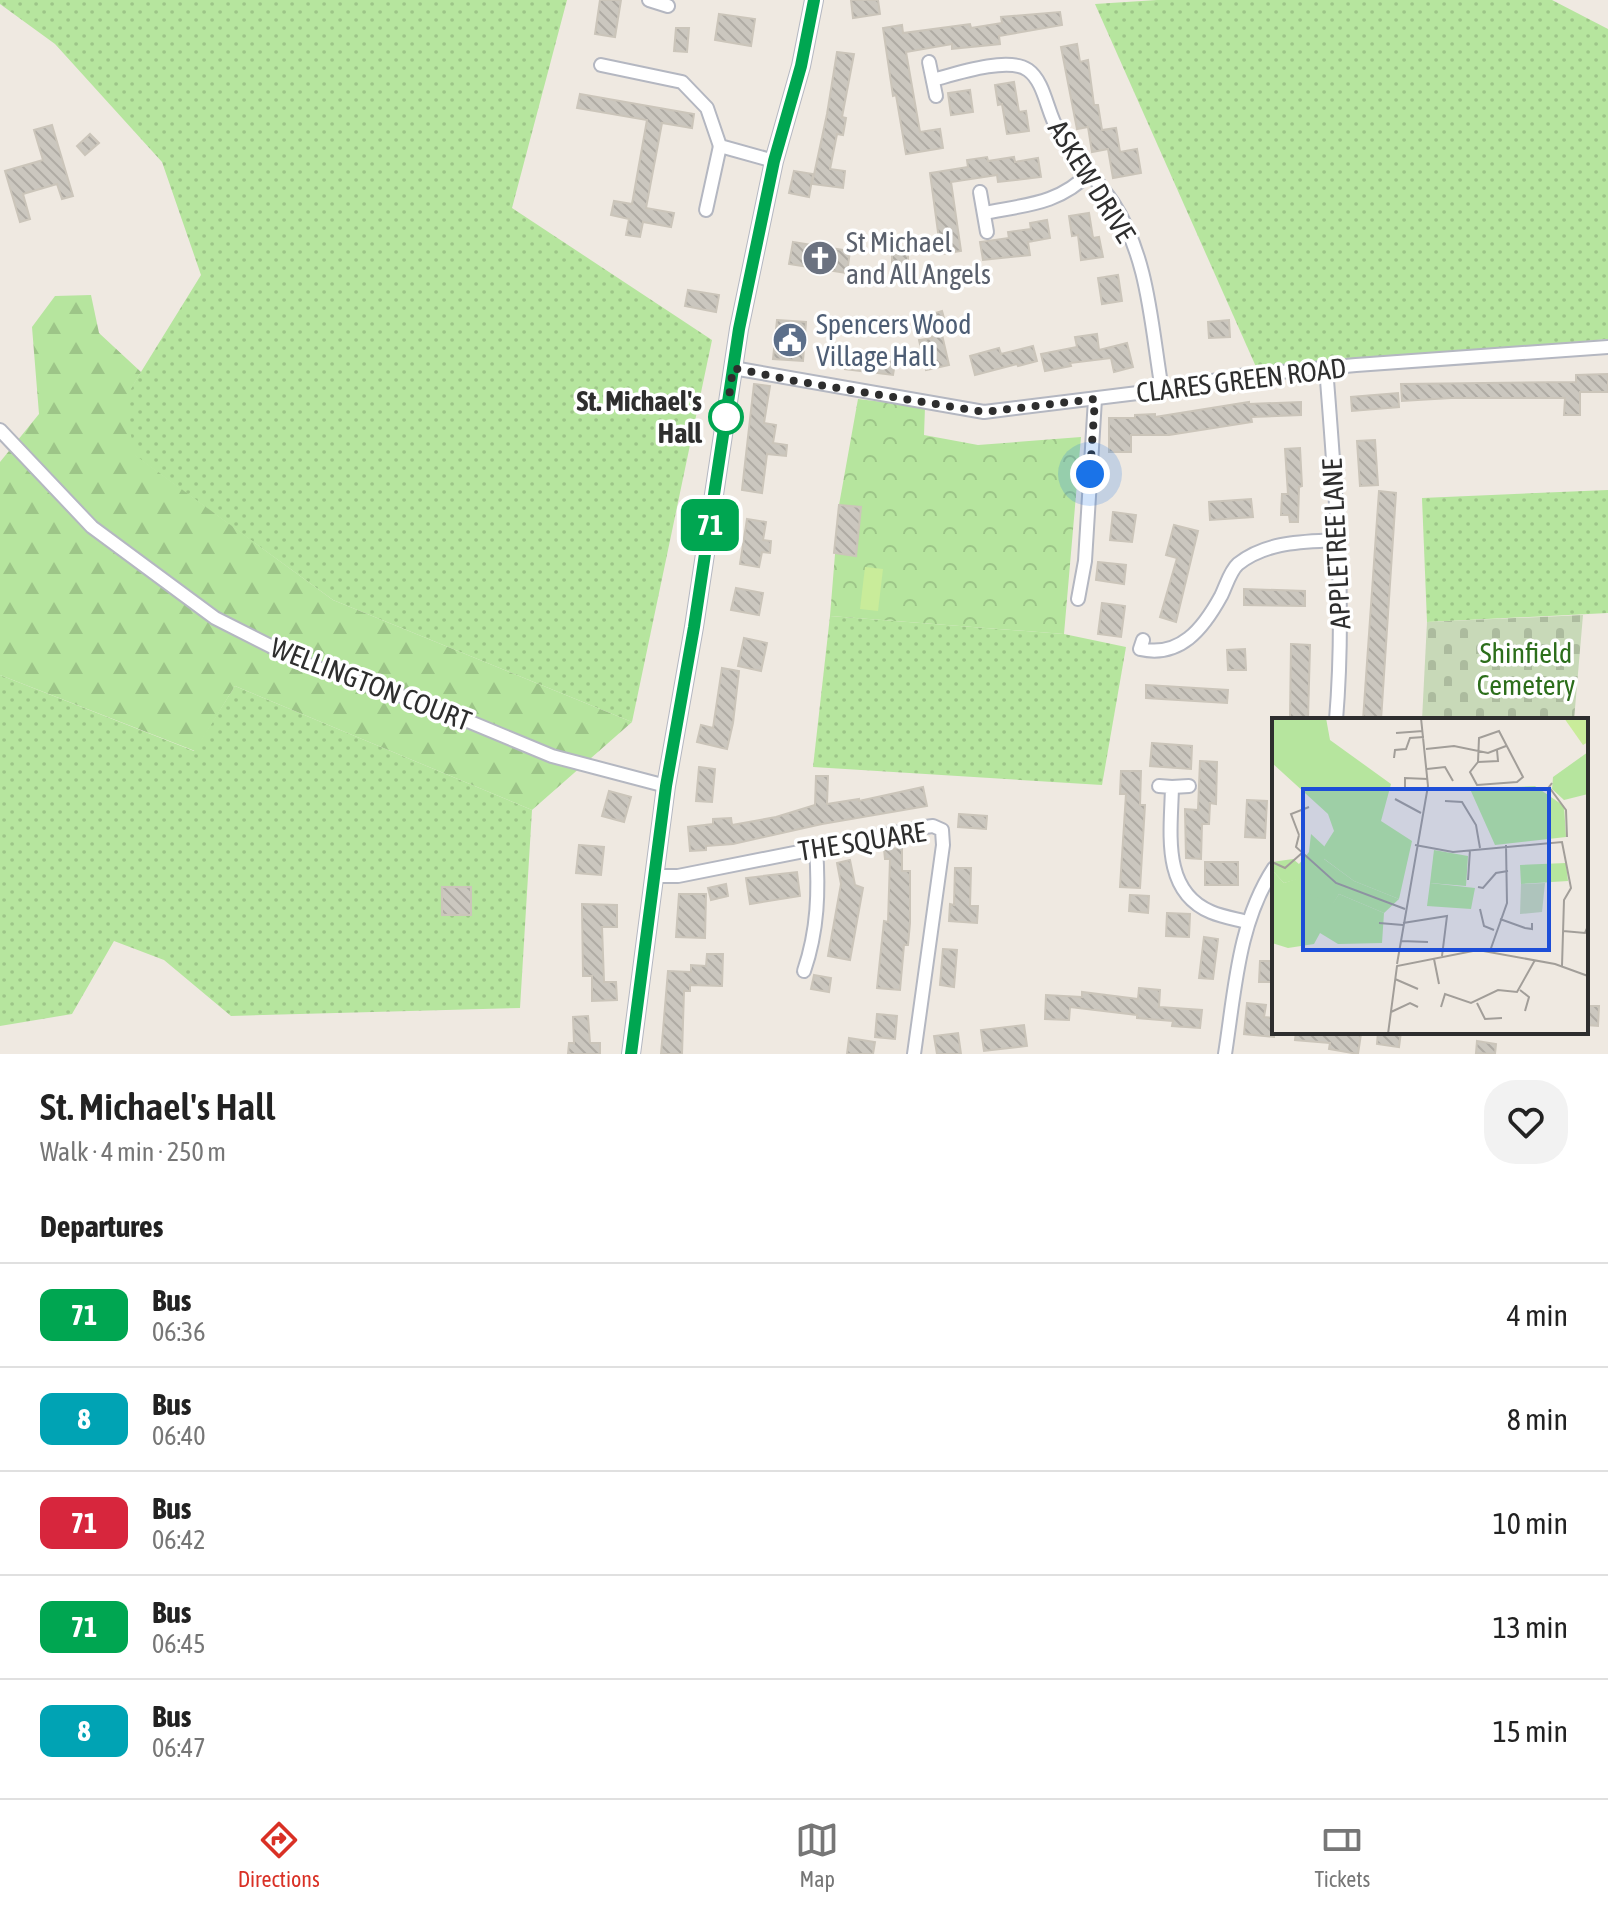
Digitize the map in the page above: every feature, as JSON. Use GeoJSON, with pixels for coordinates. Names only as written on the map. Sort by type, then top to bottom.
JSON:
{"type":"FeatureCollection","features":[{"type":"Feature","properties":{"kind":"street"},"geometry":{"type":"LineString","coordinates":[[648,0],[668,6]]}},
{"type":"Feature","properties":{"kind":"street"},"geometry":{"type":"LineString","coordinates":[[631,1054],[666,786],[694,627],[733,368],[774,161],[801,66],[814,0]]}},
{"type":"Feature","properties":{"kind":"street"},"geometry":{"type":"LineString","coordinates":[[929,62],[936,96]]}},
{"type":"Feature","properties":{"kind":"street"},"geometry":{"type":"LineString","coordinates":[[601,65],[682,82],[707,108],[720,146],[706,210]]}},
{"type":"Feature","properties":{"kind":"street","name":"ASKEW DRIVE"},"geometry":{"type":"LineString","coordinates":[[933,80],[997,65],[1032,67],[1051,119],[1071,153],[1113,203],[1130,234],[1142,265],[1162,390]]}},
{"type":"Feature","properties":{"kind":"street"},"geometry":{"type":"LineString","coordinates":[[720,146],[774,161]]}},
{"type":"Feature","properties":{"kind":"street"},"geometry":{"type":"LineString","coordinates":[[984,213],[1055,199],[1073,189],[1090,172]]}},
{"type":"Feature","properties":{"kind":"street"},"geometry":{"type":"LineString","coordinates":[[980,192],[987,232]]}},
{"type":"Feature","properties":{"kind":"street","name":"CLARES GREEN ROAD"},"geometry":{"type":"LineString","coordinates":[[733,368],[984,412],[1162,390],[1239,376],[1608,347]]}},
{"type":"Feature","properties":{"kind":"street","name":"APPLETREE LANE"},"geometry":{"type":"LineString","coordinates":[[1326,367],[1339,540],[1341,622],[1336,718]]}},
{"type":"Feature","properties":{"kind":"street"},"geometry":{"type":"LineString","coordinates":[[1078,599],[1085,561],[1095,399]]}},
{"type":"Feature","properties":{"kind":"street","name":"WELLINGTON COURT"},"geometry":{"type":"LineString","coordinates":[[0,430],[92,527],[215,618],[306,664],[434,707],[552,756],[666,786]]}},
{"type":"Feature","properties":{"kind":"street"},"geometry":{"type":"LineString","coordinates":[[1140,649],[1156,653],[1180,647],[1219,600],[1236,566],[1262,549],[1291,543],[1339,540]]}},
{"type":"Feature","properties":{"kind":"street"},"geometry":{"type":"LineString","coordinates":[[1189,786],[1166,786],[1175,876],[1185,894],[1210,912],[1247,922]]}},
{"type":"Feature","properties":{"kind":"street","name":"THE SQUARE"},"geometry":{"type":"LineString","coordinates":[[655,876],[678,876],[925,827],[942,830],[943,845],[914,1054]]}},
{"type":"Feature","properties":{"kind":"street"},"geometry":{"type":"LineString","coordinates":[[804,971],[813,945],[819,890],[816,848]]}},
{"type":"Feature","properties":{"kind":"street"},"geometry":{"type":"LineString","coordinates":[[1225,1054],[1247,922],[1261,888],[1272,871]]}},
{"type":"Feature","properties":{"kind":"green space"},"geometry":{"type":"Polygon","coordinates":[[[0,0],[567,0],[512,208],[712,340],[632,722],[333,600],[134,455],[123,401],[201,275],[162,162],[55,44],[0,4],[0,0]]]}},
{"type":"Feature","properties":{"kind":"green space"},"geometry":{"type":"Polygon","coordinates":[[[1157,0],[1552,0],[1608,29],[1608,339],[1257,369],[1095,4],[1157,0]]]}},
{"type":"Feature","properties":{"kind":"green space"},"geometry":{"type":"Polygon","coordinates":[[[91,295],[99,333],[141,372],[124,401],[135,455],[333,600],[632,722],[532,810],[235,686],[195,751],[0,675],[0,462],[39,414],[32,327],[55,296],[91,295]]]}},
{"type":"Feature","properties":{"kind":"green space"},"geometry":{"type":"Polygon","coordinates":[[[858,399],[925,407],[924,435],[978,445],[1081,437],[1064,634],[830,616],[839,505],[858,399]]]}},
{"type":"Feature","properties":{"kind":"green space"},"geometry":{"type":"Polygon","coordinates":[[[1608,490],[1608,613],[1427,622],[1422,498],[1608,490]]]}},
{"type":"Feature","properties":{"kind":"green space"},"geometry":{"type":"Polygon","coordinates":[[[865,567],[883,569],[878,611],[860,609],[865,567]]]}},
{"type":"Feature","properties":{"kind":"green space","name":"Shinfield Cemetery"},"geometry":{"type":"Polygon","coordinates":[[[1583,615],[1574,718],[1422,718],[1427,622],[1583,615]]]}},
{"type":"Feature","properties":{"kind":"green space"},"geometry":{"type":"Polygon","coordinates":[[[830,616],[1064,634],[1126,647],[1102,785],[813,767],[830,616]]]}},
{"type":"Feature","properties":{"kind":"green space"},"geometry":{"type":"Polygon","coordinates":[[[0,675],[194,751],[235,686],[532,810],[520,1008],[231,1016],[164,960],[114,941],[72,1014],[0,1026],[0,675]]]}},
{"type":"Feature","properties":{"kind":"building"},"geometry":{"type":"Polygon","coordinates":[[[600,0],[621,0],[615,37],[595,34],[600,0]]]}},
{"type":"Feature","properties":{"kind":"building"},"geometry":{"type":"Polygon","coordinates":[[[851,0],[878,0],[880,14],[853,18],[851,0]]]}},
{"type":"Feature","properties":{"kind":"building"},"geometry":{"type":"Polygon","coordinates":[[[1060,12],[1062,25],[999,36],[1000,44],[952,49],[952,44],[906,52],[920,132],[940,129],[943,148],[906,154],[883,28],[902,25],[903,33],[970,24],[971,28],[1002,23],[1001,17],[1060,12]]]}},
{"type":"Feature","properties":{"kind":"building"},"geometry":{"type":"Polygon","coordinates":[[[719,14],[755,19],[751,46],[715,40],[719,14]]]}},
{"type":"Feature","properties":{"kind":"building"},"geometry":{"type":"Polygon","coordinates":[[[676,28],[689,28],[687,52],[674,51],[676,28]]]}},
{"type":"Feature","properties":{"kind":"building"},"geometry":{"type":"Polygon","coordinates":[[[1077,44],[1080,62],[1088,60],[1094,105],[1098,105],[1102,130],[1116,128],[1120,152],[1137,149],[1141,173],[1113,178],[1108,149],[1092,152],[1088,127],[1077,129],[1061,47],[1077,44]]]}},
{"type":"Feature","properties":{"kind":"building"},"geometry":{"type":"Polygon","coordinates":[[[837,52],[854,54],[842,117],[846,118],[843,135],[837,134],[830,169],[845,171],[843,188],[812,184],[837,52]]]}},
{"type":"Feature","properties":{"kind":"building"},"geometry":{"type":"Polygon","coordinates":[[[1014,82],[1019,112],[1026,111],[1029,131],[1007,134],[995,85],[1014,82]]]}},
{"type":"Feature","properties":{"kind":"building"},"geometry":{"type":"Polygon","coordinates":[[[970,90],[973,112],[951,115],[948,93],[970,90]]]}},
{"type":"Feature","properties":{"kind":"building"},"geometry":{"type":"Polygon","coordinates":[[[580,94],[694,114],[692,128],[662,123],[646,208],[674,213],[671,227],[643,222],[640,237],[626,235],[629,219],[611,215],[614,201],[632,204],[647,120],[577,108],[580,94]]]}},
{"type":"Feature","properties":{"kind":"building"},"geometry":{"type":"Polygon","coordinates":[[[52,125],[73,196],[62,199],[57,184],[23,194],[30,219],[20,222],[5,171],[43,160],[34,130],[52,125]]]}},
{"type":"Feature","properties":{"kind":"building"},"geometry":{"type":"Polygon","coordinates":[[[90,134],[99,143],[85,155],[77,146],[90,134]]]}},
{"type":"Feature","properties":{"kind":"building"},"geometry":{"type":"Polygon","coordinates":[[[987,157],[988,161],[1014,157],[1015,162],[1038,158],[1041,177],[998,182],[997,175],[951,182],[961,251],[941,254],[930,173],[968,167],[967,160],[987,157]]]}},
{"type":"Feature","properties":{"kind":"building"},"geometry":{"type":"Polygon","coordinates":[[[794,171],[813,174],[809,197],[789,193],[794,171]]]}},
{"type":"Feature","properties":{"kind":"building"},"geometry":{"type":"Polygon","coordinates":[[[1089,213],[1093,238],[1099,237],[1103,257],[1081,260],[1078,235],[1072,236],[1069,216],[1089,213]]]}},
{"type":"Feature","properties":{"kind":"building"},"geometry":{"type":"Polygon","coordinates":[[[1047,220],[1050,238],[1028,242],[1030,255],[983,260],[980,242],[1009,238],[1008,232],[1031,229],[1030,223],[1047,220]]]}},
{"type":"Feature","properties":{"kind":"building","name":"St Michael and All Angels"},"geometry":{"type":"Polygon","coordinates":[[[793,242],[850,251],[847,273],[789,264],[793,242]]]}},
{"type":"Feature","properties":{"kind":"building"},"geometry":{"type":"Polygon","coordinates":[[[892,252],[908,252],[908,271],[892,271],[892,252]]]}},
{"type":"Feature","properties":{"kind":"building"},"geometry":{"type":"Polygon","coordinates":[[[1118,275],[1122,301],[1102,304],[1098,278],[1118,275]]]}},
{"type":"Feature","properties":{"kind":"building"},"geometry":{"type":"Polygon","coordinates":[[[688,290],[719,295],[716,312],[685,306],[688,290]]]}},
{"type":"Feature","properties":{"kind":"building"},"geometry":{"type":"Polygon","coordinates":[[[942,311],[946,325],[940,326],[949,365],[926,370],[919,340],[932,338],[926,316],[942,311]]]}},
{"type":"Feature","properties":{"kind":"building","name":"Spencers Wood Village Hall"},"geometry":{"type":"Polygon","coordinates":[[[777,320],[806,322],[803,361],[773,359],[777,320]]]}},
{"type":"Feature","properties":{"kind":"building"},"geometry":{"type":"Polygon","coordinates":[[[1229,320],[1230,337],[1209,338],[1208,322],[1229,320]]]}},
{"type":"Feature","properties":{"kind":"building"},"geometry":{"type":"Polygon","coordinates":[[[1097,334],[1099,350],[1127,343],[1133,367],[1114,372],[1111,358],[1070,363],[1071,366],[1045,371],[1041,354],[1077,347],[1075,337],[1097,334]]]}},
{"type":"Feature","properties":{"kind":"building"},"geometry":{"type":"Polygon","coordinates":[[[1033,346],[1037,361],[975,375],[970,356],[999,348],[1001,354],[1033,346]]]}},
{"type":"Feature","properties":{"kind":"building"},"geometry":{"type":"Polygon","coordinates":[[[846,351],[896,357],[893,375],[845,369],[846,351]]]}},
{"type":"Feature","properties":{"kind":"building"},"geometry":{"type":"Polygon","coordinates":[[[1608,374],[1608,392],[1580,392],[1580,415],[1564,415],[1565,398],[1402,401],[1401,384],[1576,382],[1576,375],[1608,374]]]}},
{"type":"Feature","properties":{"kind":"building"},"geometry":{"type":"Polygon","coordinates":[[[754,384],[770,386],[764,423],[776,425],[773,443],[787,445],[786,456],[767,454],[762,493],[742,490],[754,384]]]}},
{"type":"Feature","properties":{"kind":"building"},"geometry":{"type":"Polygon","coordinates":[[[1398,393],[1399,407],[1352,411],[1351,397],[1398,393]]]}},
{"type":"Feature","properties":{"kind":"building"},"geometry":{"type":"Polygon","coordinates":[[[1249,402],[1301,402],[1301,415],[1251,417],[1252,422],[1169,435],[1131,435],[1131,452],[1109,452],[1109,418],[1155,414],[1155,417],[1249,402]]]}},
{"type":"Feature","properties":{"kind":"building"},"geometry":{"type":"Polygon","coordinates":[[[1375,440],[1378,485],[1360,486],[1357,441],[1375,440]]]}},
{"type":"Feature","properties":{"kind":"building"},"geometry":{"type":"Polygon","coordinates":[[[1300,448],[1302,486],[1299,487],[1298,522],[1290,522],[1289,515],[1281,515],[1282,494],[1288,494],[1285,449],[1300,448]]]}},
{"type":"Feature","properties":{"kind":"building"},"geometry":{"type":"Polygon","coordinates":[[[1379,491],[1396,493],[1381,718],[1363,718],[1379,491]]]}},
{"type":"Feature","properties":{"kind":"building"},"geometry":{"type":"Polygon","coordinates":[[[1251,499],[1253,517],[1210,520],[1209,502],[1251,499]]]}},
{"type":"Feature","properties":{"kind":"building"},"geometry":{"type":"Polygon","coordinates":[[[839,505],[861,507],[856,556],[834,553],[839,505]]]}},
{"type":"Feature","properties":{"kind":"building"},"geometry":{"type":"Polygon","coordinates":[[[1113,512],[1136,515],[1132,542],[1110,540],[1113,512]]]}},
{"type":"Feature","properties":{"kind":"building"},"geometry":{"type":"Polygon","coordinates":[[[747,519],[766,522],[763,540],[771,541],[770,553],[762,552],[759,567],[740,564],[747,519]]]}},
{"type":"Feature","properties":{"kind":"building"},"geometry":{"type":"Polygon","coordinates":[[[1174,525],[1198,531],[1176,622],[1160,617],[1177,558],[1166,555],[1174,525]]]}},
{"type":"Feature","properties":{"kind":"building"},"geometry":{"type":"Polygon","coordinates":[[[1098,562],[1126,565],[1124,584],[1096,580],[1098,562]]]}},
{"type":"Feature","properties":{"kind":"building"},"geometry":{"type":"Polygon","coordinates":[[[736,588],[763,593],[759,615],[731,610],[736,588]]]}},
{"type":"Feature","properties":{"kind":"building"},"geometry":{"type":"Polygon","coordinates":[[[1244,589],[1305,591],[1305,606],[1244,605],[1244,589]]]}},
{"type":"Feature","properties":{"kind":"building"},"geometry":{"type":"Polygon","coordinates":[[[1102,603],[1125,606],[1121,637],[1098,634],[1102,603]]]}},
{"type":"Feature","properties":{"kind":"building"},"geometry":{"type":"Polygon","coordinates":[[[744,638],[767,643],[761,671],[738,666],[744,638]]]}},
{"type":"Feature","properties":{"kind":"building"},"geometry":{"type":"Polygon","coordinates":[[[1291,644],[1310,645],[1308,718],[1290,718],[1291,644]]]}},
{"type":"Feature","properties":{"kind":"building"},"geometry":{"type":"Polygon","coordinates":[[[1245,649],[1246,670],[1228,670],[1227,650],[1245,649]]]}},
{"type":"Feature","properties":{"kind":"building"},"geometry":{"type":"Polygon","coordinates":[[[722,668],[739,671],[727,749],[697,742],[701,725],[713,728],[722,668]]]}},
{"type":"Feature","properties":{"kind":"building"},"geometry":{"type":"Polygon","coordinates":[[[1146,685],[1228,690],[1227,703],[1146,698],[1146,685]]]}},
{"type":"Feature","properties":{"kind":"building"},"geometry":{"type":"Polygon","coordinates":[[[1152,743],[1192,746],[1191,769],[1150,766],[1152,743]]]}},
{"type":"Feature","properties":{"kind":"building"},"geometry":{"type":"Polygon","coordinates":[[[1200,761],[1217,762],[1216,804],[1210,803],[1209,824],[1202,824],[1201,859],[1186,858],[1185,809],[1198,810],[1200,761]]]}},
{"type":"Feature","properties":{"kind":"building"},"geometry":{"type":"Polygon","coordinates":[[[699,767],[715,769],[712,802],[696,801],[699,767]]]}},
{"type":"Feature","properties":{"kind":"building"},"geometry":{"type":"Polygon","coordinates":[[[1121,771],[1141,771],[1140,805],[1145,805],[1140,888],[1120,887],[1126,794],[1120,794],[1121,771]]]}},
{"type":"Feature","properties":{"kind":"building"},"geometry":{"type":"Polygon","coordinates":[[[816,776],[828,776],[827,804],[859,801],[923,787],[927,806],[690,851],[688,827],[713,824],[713,819],[731,818],[732,825],[776,817],[815,805],[816,776]]]}},
{"type":"Feature","properties":{"kind":"building"},"geometry":{"type":"Polygon","coordinates":[[[609,791],[631,797],[624,822],[602,816],[609,791]]]}},
{"type":"Feature","properties":{"kind":"building"},"geometry":{"type":"Polygon","coordinates":[[[1247,800],[1267,801],[1265,838],[1245,837],[1247,800]]]}},
{"type":"Feature","properties":{"kind":"building"},"geometry":{"type":"Polygon","coordinates":[[[959,814],[987,816],[986,829],[958,827],[959,814]]]}},
{"type":"Feature","properties":{"kind":"building"},"geometry":{"type":"Polygon","coordinates":[[[579,845],[604,847],[601,875],[576,873],[579,845]]]}},
{"type":"Feature","properties":{"kind":"building"},"geometry":{"type":"Polygon","coordinates":[[[902,848],[902,871],[910,871],[910,923],[908,945],[904,945],[900,990],[877,988],[884,921],[888,922],[890,859],[885,859],[884,849],[902,848]]]}},
{"type":"Feature","properties":{"kind":"building"},"geometry":{"type":"Polygon","coordinates":[[[850,860],[855,885],[863,888],[850,960],[828,956],[841,884],[837,863],[850,860]]]}},
{"type":"Feature","properties":{"kind":"building"},"geometry":{"type":"Polygon","coordinates":[[[1205,862],[1238,862],[1238,885],[1205,885],[1205,862]]]}},
{"type":"Feature","properties":{"kind":"building"},"geometry":{"type":"Polygon","coordinates":[[[955,868],[971,868],[970,906],[978,906],[977,923],[949,921],[950,904],[954,905],[955,868]]]}},
{"type":"Feature","properties":{"kind":"building"},"geometry":{"type":"Polygon","coordinates":[[[797,872],[800,896],[750,904],[746,878],[797,872]]]}},
{"type":"Feature","properties":{"kind":"building"},"geometry":{"type":"Polygon","coordinates":[[[726,884],[728,896],[711,900],[708,888],[726,884]]]}},
{"type":"Feature","properties":{"kind":"building"},"geometry":{"type":"Polygon","coordinates":[[[442,887],[471,887],[471,915],[442,915],[442,887]]]}},
{"type":"Feature","properties":{"kind":"building"},"geometry":{"type":"Polygon","coordinates":[[[679,894],[706,894],[705,938],[676,937],[679,894]]]}},
{"type":"Feature","properties":{"kind":"building"},"geometry":{"type":"Polygon","coordinates":[[[1130,895],[1149,896],[1148,913],[1129,911],[1130,895]]]}},
{"type":"Feature","properties":{"kind":"building"},"geometry":{"type":"Polygon","coordinates":[[[582,904],[617,905],[617,927],[602,927],[604,982],[616,982],[617,1000],[592,1001],[592,976],[583,976],[582,904]]]}},
{"type":"Feature","properties":{"kind":"building"},"geometry":{"type":"Polygon","coordinates":[[[1167,913],[1190,914],[1189,937],[1166,936],[1167,913]]]}},
{"type":"Feature","properties":{"kind":"building"},"geometry":{"type":"Polygon","coordinates":[[[1204,937],[1218,939],[1213,979],[1199,978],[1204,937]]]}},
{"type":"Feature","properties":{"kind":"building"},"geometry":{"type":"Polygon","coordinates":[[[943,949],[957,950],[954,987],[940,985],[943,949]]]}},
{"type":"Feature","properties":{"kind":"building"},"geometry":{"type":"Polygon","coordinates":[[[707,954],[723,954],[722,986],[690,985],[690,991],[684,991],[682,1054],[661,1054],[668,971],[691,972],[691,965],[706,966],[707,954]]]}},
{"type":"Feature","properties":{"kind":"building"},"geometry":{"type":"Polygon","coordinates":[[[1260,961],[1272,961],[1272,982],[1259,982],[1260,961]]]}},
{"type":"Feature","properties":{"kind":"building"},"geometry":{"type":"Polygon","coordinates":[[[814,975],[831,978],[829,992],[811,989],[814,975]]]}},
{"type":"Feature","properties":{"kind":"building"},"geometry":{"type":"Polygon","coordinates":[[[1139,988],[1160,990],[1159,1007],[1202,1010],[1200,1028],[1172,1026],[1173,1021],[1137,1018],[1137,1015],[1070,1007],[1069,1020],[1045,1019],[1046,995],[1082,997],[1082,992],[1138,999],[1139,988]]]}},
{"type":"Feature","properties":{"kind":"building"},"geometry":{"type":"Polygon","coordinates":[[[1247,1003],[1266,1005],[1264,1017],[1272,1018],[1274,1037],[1244,1034],[1247,1003]]]}},
{"type":"Feature","properties":{"kind":"building"},"geometry":{"type":"Polygon","coordinates":[[[1588,1006],[1599,1006],[1598,1026],[1588,1025],[1588,1006]]]}},
{"type":"Feature","properties":{"kind":"building"},"geometry":{"type":"Polygon","coordinates":[[[877,1014],[897,1016],[895,1039],[875,1037],[877,1014]]]}},
{"type":"Feature","properties":{"kind":"building"},"geometry":{"type":"Polygon","coordinates":[[[588,1016],[590,1043],[600,1043],[600,1054],[568,1054],[569,1043],[574,1043],[573,1017],[588,1016]]]}},
{"type":"Feature","properties":{"kind":"building"},"geometry":{"type":"Polygon","coordinates":[[[1024,1025],[1027,1046],[984,1051],[981,1030],[1024,1025]]]}},
{"type":"Feature","properties":{"kind":"building"},"geometry":{"type":"Polygon","coordinates":[[[958,1033],[961,1054],[937,1054],[934,1036],[958,1033]]]}},
{"type":"Feature","properties":{"kind":"building"},"geometry":{"type":"Polygon","coordinates":[[[1296,1034],[1361,1034],[1358,1054],[1329,1049],[1330,1043],[1295,1040],[1296,1034]]]}},
{"type":"Feature","properties":{"kind":"building"},"geometry":{"type":"Polygon","coordinates":[[[1378,1034],[1401,1034],[1399,1047],[1377,1044],[1378,1034]]]}},
{"type":"Feature","properties":{"kind":"building"},"geometry":{"type":"Polygon","coordinates":[[[849,1038],[875,1042],[873,1054],[847,1054],[849,1038]]]}},
{"type":"Feature","properties":{"kind":"building"},"geometry":{"type":"Polygon","coordinates":[[[1477,1041],[1496,1044],[1495,1054],[1476,1053],[1477,1041]]]}},
{"type":"Feature","properties":{"kind":"bus line","name":"71"},"geometry":{"type":"LineString","coordinates":[[631,1054],[666,786],[694,627],[739,329],[774,161],[801,66],[814,0]]}},
{"type":"Feature","properties":{"kind":"place","name":"St Michael and All Angels"},"geometry":{"type":"Point","coordinates":[820,258]}},
{"type":"Feature","properties":{"kind":"place","name":"Spencers Wood Village Hall"},"geometry":{"type":"Point","coordinates":[790,340]}},
{"type":"Feature","properties":{"kind":"place","name":"St. Michael's Hall"},"geometry":{"type":"Point","coordinates":[726,417]}},
{"type":"Feature","properties":{"kind":"route"},"geometry":{"type":"LineString","coordinates":[[726,417],[725,426],[733,368],[984,412],[1095,399],[1090,474]]}}]}
